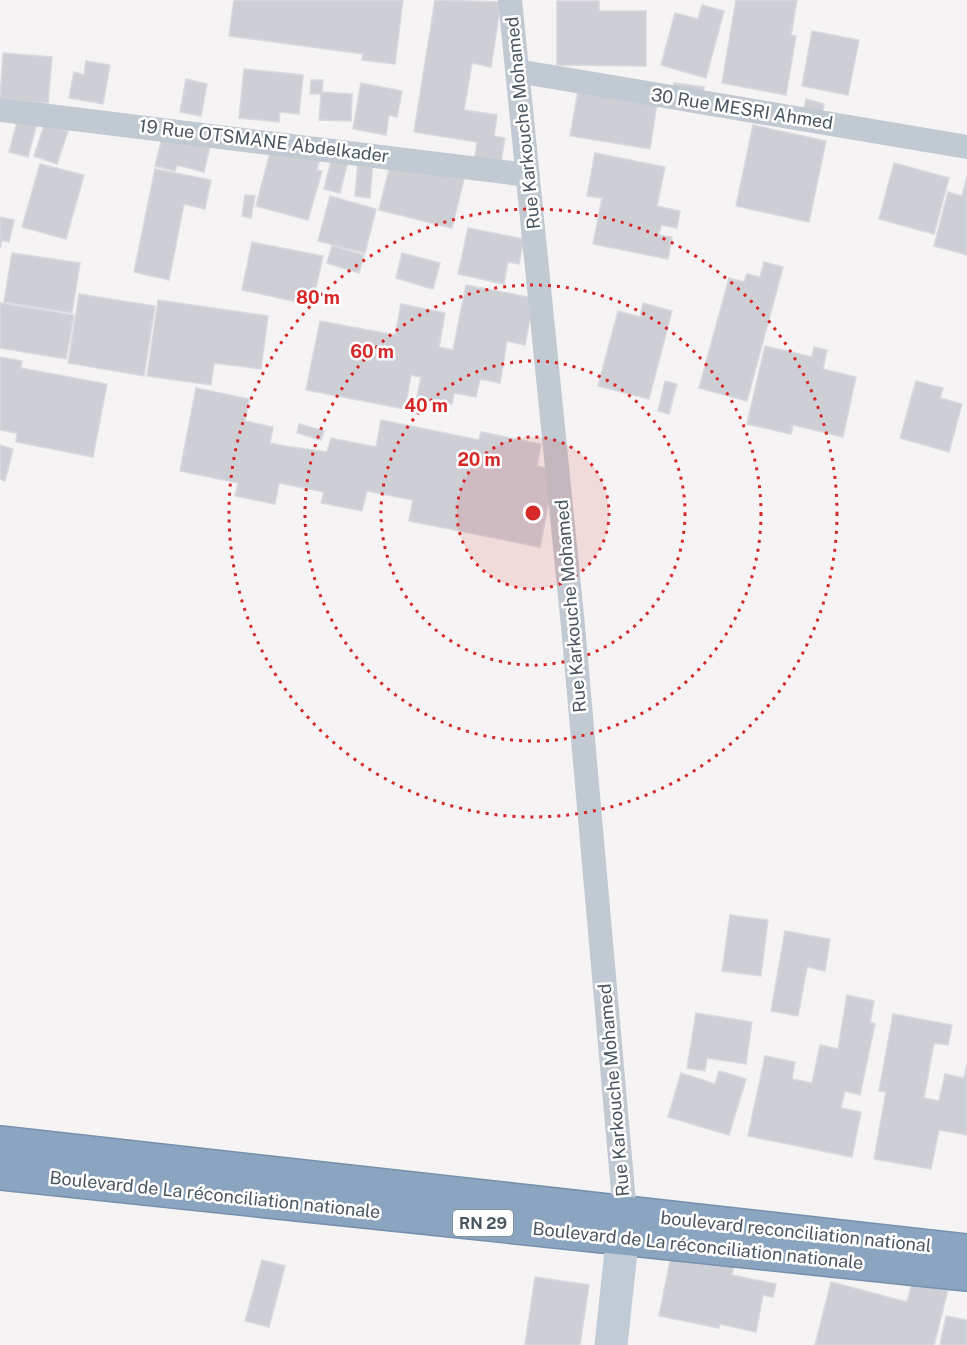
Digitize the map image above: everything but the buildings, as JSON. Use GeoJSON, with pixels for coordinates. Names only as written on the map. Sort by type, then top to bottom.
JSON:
{"type":"FeatureCollection","features":[{"type":"Feature","properties":{"kind":"highway","name":"Boulevard de La réconciliation nationale"},"geometry":{"type":"LineString","coordinates":[[0,1143],[967,1274]]}},
{"type":"Feature","properties":{"kind":"highway","name":"Boulevard de La réconciliation nationale"},"geometry":{"type":"LineString","coordinates":[[0,1173],[624,1226]]}},
{"type":"Feature","properties":{"kind":"highway","name":"boulevard reconciliation national"},"geometry":{"type":"LineString","coordinates":[[624,1226],[967,1251]]}},
{"type":"Feature","properties":{"kind":"street","name":"Rue Karkouche Mohamed"},"geometry":{"type":"LineString","coordinates":[[510,0],[573,626],[624,1226]]}},
{"type":"Feature","properties":{"kind":"street","name":"30 Rue MESRI Ahmed"},"geometry":{"type":"LineString","coordinates":[[517,71],[967,147]]}},
{"type":"Feature","properties":{"kind":"street","name":"19 Rue OTSMANE Abdelkader"},"geometry":{"type":"LineString","coordinates":[[0,110],[528,175]]}},
{"type":"Feature","properties":{"kind":"street"},"geometry":{"type":"LineString","coordinates":[[611,1345],[624,1226]]}}]}
